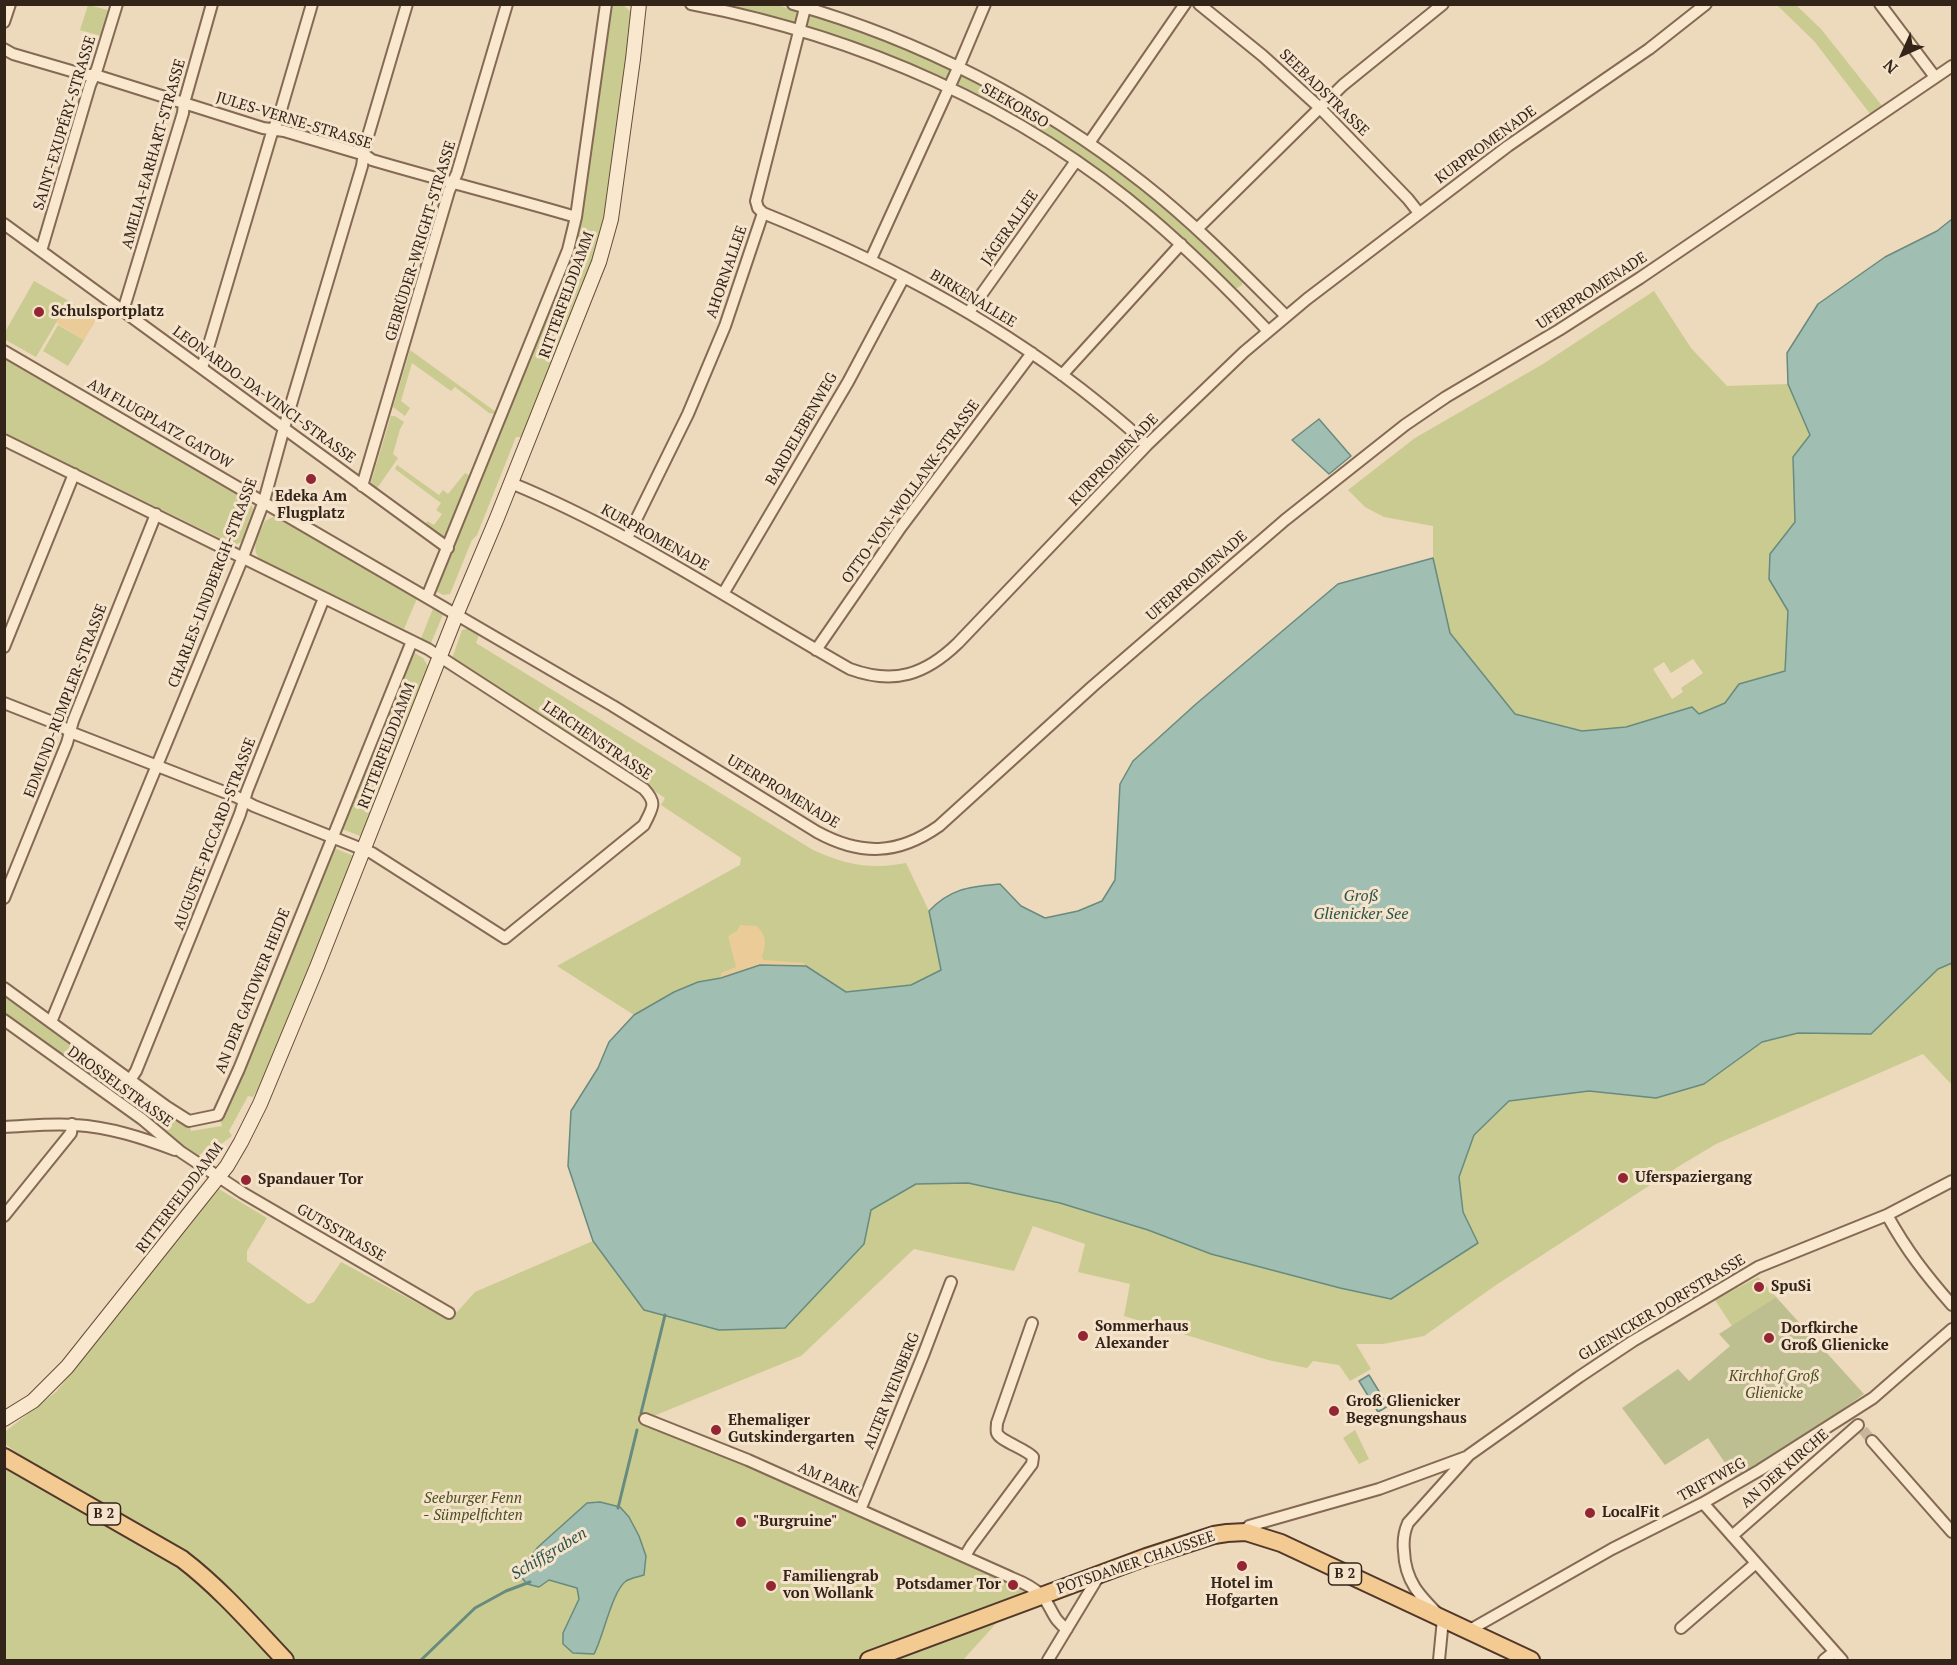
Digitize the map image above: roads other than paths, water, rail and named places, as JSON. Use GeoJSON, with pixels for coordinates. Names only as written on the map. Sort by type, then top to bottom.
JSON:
{"type":"FeatureCollection","features":[{"type":"Feature","properties":{"kind":"main road","name":"RITTERFELDDAMM"},"geometry":{"type":"LineString","coordinates":[[4,1419],[33,1401],[67,1367],[219,1176],[236,1152],[260,1104],[606,242],[639,4]]}},
{"type":"Feature","properties":{"kind":"main road","name":"B 2"},"geometry":{"type":"LineString","coordinates":[[4,1457],[182,1559],[224,1596],[285,1660]]}},
{"type":"Feature","properties":{"kind":"main road","name":"POTSDAMER CHAUSSEE"},"geometry":{"type":"LineString","coordinates":[[869,1660],[1042,1595],[1214,1535],[1246,1532],[1281,1543],[1531,1660]]}},
{"type":"Feature","properties":{"kind":"street"},"geometry":{"type":"LineString","coordinates":[[4,22],[10,4]]}},
{"type":"Feature","properties":{"kind":"street","name":"SAINT-EXUPÉRY-STRASSE"},"geometry":{"type":"LineString","coordinates":[[41,251],[117,4]]}},
{"type":"Feature","properties":{"kind":"street","name":"AMELIA-EARHART-STRASSE"},"geometry":{"type":"LineString","coordinates":[[123,311],[183,113],[212,4]]}},
{"type":"Feature","properties":{"kind":"street"},"geometry":{"type":"LineString","coordinates":[[202,368],[312,4]]}},
{"type":"Feature","properties":{"kind":"street","name":"CHARLES-LINDBERGH-STRASSE"},"geometry":{"type":"LineString","coordinates":[[51,1022],[264,501],[407,4]]}},
{"type":"Feature","properties":{"kind":"street","name":"GEBRÜDER-WRIGHT-STRASSE"},"geometry":{"type":"LineString","coordinates":[[362,486],[507,4]]}},
{"type":"Feature","properties":{"kind":"street","name":"RITTERFELDDAMM"},"geometry":{"type":"LineString","coordinates":[[427,597],[568,250],[576,218],[606,4]]}},
{"type":"Feature","properties":{"kind":"street","name":"SEEKORSO"},"geometry":{"type":"LineString","coordinates":[[691,4],[800,29],[874,55],[949,87],[1009,119],[1076,161],[1130,201],[1181,244],[1268,331]]}},
{"type":"Feature","properties":{"kind":"street","name":"SEEKORSO"},"geometry":{"type":"LineString","coordinates":[[793,4],[806,6],[882,35],[958,68],[1025,102],[1089,143],[1144,184],[1197,229],[1286,316]]}},
{"type":"Feature","properties":{"kind":"street"},"geometry":{"type":"LineString","coordinates":[[871,259],[985,4]]}},
{"type":"Feature","properties":{"kind":"street"},"geometry":{"type":"LineString","coordinates":[[1089,143],[1185,4]]}},
{"type":"Feature","properties":{"kind":"street"},"geometry":{"type":"LineString","coordinates":[[1197,229],[1319,107],[1372,60],[1443,4]]}},
{"type":"Feature","properties":{"kind":"street","name":"KURPROMENADE"},"geometry":{"type":"LineString","coordinates":[[511,483],[554,501],[627,538],[850,669],[874,676],[900,676],[916,672],[934,664],[958,644],[1147,445],[1268,331],[1508,146],[1649,49],[1707,4]]}},
{"type":"Feature","properties":{"kind":"street"},"geometry":{"type":"LineString","coordinates":[[1880,4],[1935,77]]}},
{"type":"Feature","properties":{"kind":"street","name":"AHORNALLEE"},"geometry":{"type":"LineString","coordinates":[[627,538],[688,414],[725,326],[763,213],[756,201],[806,6]]}},
{"type":"Feature","properties":{"kind":"street","name":"SEEBADSTRASSE"},"geometry":{"type":"LineString","coordinates":[[1204,6],[1319,107],[1419,213]]}},
{"type":"Feature","properties":{"kind":"street","name":"JULES-VERNE-STRASSE"},"geometry":{"type":"LineString","coordinates":[[4,49],[13,54],[85,75],[95,75],[365,155],[372,160],[576,218]]}},
{"type":"Feature","properties":{"kind":"street","name":"UFERPROMENADE"},"geometry":{"type":"LineString","coordinates":[[457,613],[650,728],[829,839],[871,850],[892,849],[906,845],[939,826],[1093,686],[1285,520],[1405,425],[1640,278],[1953,66]]}},
{"type":"Feature","properties":{"kind":"street","name":"JÄGERALLEE"},"geometry":{"type":"LineString","coordinates":[[969,312],[1076,161]]}},
{"type":"Feature","properties":{"kind":"street","name":"BIRKENALLEE"},"geometry":{"type":"LineString","coordinates":[[763,213],[871,259],[969,312],[1062,375],[1116,417],[1147,445]]}},
{"type":"Feature","properties":{"kind":"street","name":"LEONARDO-DA-VINCI-STRASSE"},"geometry":{"type":"LineString","coordinates":[[4,224],[448,548]]}},
{"type":"Feature","properties":{"kind":"street"},"geometry":{"type":"LineString","coordinates":[[1062,375],[1181,244]]}},
{"type":"Feature","properties":{"kind":"street","name":"BARDELEBENWEG"},"geometry":{"type":"LineString","coordinates":[[723,594],[848,382],[904,277]]}},
{"type":"Feature","properties":{"kind":"street","name":"AM FLUGPLATZ GATOW"},"geometry":{"type":"LineString","coordinates":[[4,351],[457,613]]}},
{"type":"Feature","properties":{"kind":"street","name":"OTTO-VON-WOLLANK-STRASSE"},"geometry":{"type":"LineString","coordinates":[[816,650],[901,527],[1032,353]]}},
{"type":"Feature","properties":{"kind":"street"},"geometry":{"type":"LineString","coordinates":[[4,440],[439,656]]}},
{"type":"Feature","properties":{"kind":"street"},"geometry":{"type":"LineString","coordinates":[[4,647],[74,474]]}},
{"type":"Feature","properties":{"kind":"street","name":"EDMUND-RUMPLER-STRASSE"},"geometry":{"type":"LineString","coordinates":[[4,898],[156,514]]}},
{"type":"Feature","properties":{"kind":"street","name":"AUGUSTE-PICCARD-STRASSE"},"geometry":{"type":"LineString","coordinates":[[130,1080],[140,1061],[240,814],[324,598]]}},
{"type":"Feature","properties":{"kind":"street","name":"AN DER GATOWER HEIDE"},"geometry":{"type":"LineString","coordinates":[[4,988],[189,1121],[218,1115],[412,641]]}},
{"type":"Feature","properties":{"kind":"street","name":"LERCHENSTRASSE"},"geometry":{"type":"LineString","coordinates":[[364,849],[505,938],[644,825],[653,806],[652,798],[644,789],[439,656]]}},
{"type":"Feature","properties":{"kind":"street"},"geometry":{"type":"LineString","coordinates":[[4,703],[60,725],[70,732],[364,849]]}},
{"type":"Feature","properties":{"kind":"street","name":"DROSSELSTRASSE"},"geometry":{"type":"LineString","coordinates":[[4,1020],[142,1119],[181,1152],[219,1176]]}},
{"type":"Feature","properties":{"kind":"street"},"geometry":{"type":"LineString","coordinates":[[4,1127],[72,1124],[118,1131],[181,1152]]}},
{"type":"Feature","properties":{"kind":"street"},"geometry":{"type":"LineString","coordinates":[[4,1216],[71,1133],[72,1124]]}},
{"type":"Feature","properties":{"kind":"street","name":"GUTSSTRASSE"},"geometry":{"type":"LineString","coordinates":[[219,1176],[254,1200],[449,1313]]}},
{"type":"Feature","properties":{"kind":"street","name":"GLIENICKER DORFSTRASSE"},"geometry":{"type":"LineString","coordinates":[[1443,1619],[1411,1584],[1404,1564],[1406,1529],[1469,1455],[1606,1359],[1758,1267],[1887,1215],[1953,1181]]}},
{"type":"Feature","properties":{"kind":"street"},"geometry":{"type":"LineString","coordinates":[[1887,1215],[1905,1247],[1923,1272],[1953,1305]]}},
{"type":"Feature","properties":{"kind":"street","name":"ALTER WEINBERG"},"geometry":{"type":"LineString","coordinates":[[860,1510],[951,1282]]}},
{"type":"Feature","properties":{"kind":"street"},"geometry":{"type":"LineString","coordinates":[[966,1556],[1032,1464],[1034,1457],[1028,1451],[1001,1438],[997,1433],[997,1423],[1032,1323]]}},
{"type":"Feature","properties":{"kind":"street","name":"TRIFTWEG"},"geometry":{"type":"LineString","coordinates":[[1468,1631],[1611,1549],[1703,1503],[1760,1470],[1873,1398],[1953,1329]]}},
{"type":"Feature","properties":{"kind":"street","name":"AN DER KIRCHE"},"geometry":{"type":"LineString","coordinates":[[1732,1536],[1860,1428],[1849,1414]]}},
{"type":"Feature","properties":{"kind":"street","name":"AM PARK"},"geometry":{"type":"LineString","coordinates":[[645,1419],[748,1460],[966,1556],[1030,1586],[1042,1595]]}},
{"type":"Feature","properties":{"kind":"street"},"geometry":{"type":"LineString","coordinates":[[1872,1441],[1953,1532]]}},
{"type":"Feature","properties":{"kind":"street","name":"GLIENICKER DORFSTRASSE"},"geometry":{"type":"LineString","coordinates":[[1246,1532],[1249,1526],[1379,1489],[1469,1455]]}},
{"type":"Feature","properties":{"kind":"street"},"geometry":{"type":"LineString","coordinates":[[1703,1503],[1842,1660]]}},
{"type":"Feature","properties":{"kind":"street"},"geometry":{"type":"LineString","coordinates":[[1681,1628],[1756,1563]]}},
{"type":"Feature","properties":{"kind":"street"},"geometry":{"type":"LineString","coordinates":[[1048,1660],[1100,1574]]}},
{"type":"Feature","properties":{"kind":"street"},"geometry":{"type":"LineString","coordinates":[[1042,1595],[1059,1624],[1067,1629]]}},
{"type":"Feature","properties":{"kind":"street"},"geometry":{"type":"LineString","coordinates":[[1439,1660],[1443,1619]]}},
{"type":"Feature","properties":{"kind":"street"},"geometry":{"type":"LineString","coordinates":[[1824,1660],[1834,1652]]}},
{"type":"Feature","properties":{"kind":"water","name":"Groß Glienicker See"},"geometry":{"type":"Polygon","coordinates":[[[1952,219],[1952,963],[1938,969],[1871,1034],[1798,1033],[1762,1042],[1704,1084],[1656,1098],[1589,1091],[1509,1101],[1474,1135],[1459,1177],[1463,1212],[1478,1243],[1391,1299],[1211,1254],[1148,1230],[1060,1203],[968,1183],[916,1184],[871,1210],[864,1244],[785,1328],[719,1330],[644,1310],[593,1241],[568,1166],[571,1111],[598,1068],[609,1042],[634,1015],[674,992],[698,982],[721,978],[760,965],[806,966],[846,992],[911,985],[941,970],[929,911],[937,903],[961,890],[1000,884],[1021,906],[1045,918],[1078,911],[1102,901],[1115,880],[1120,784],[1133,761],[1196,704],[1338,584],[1433,558],[1450,633],[1515,714],[1582,731],[1626,727],[1692,707],[1699,714],[1725,703],[1739,684],[1785,671],[1788,611],[1769,579],[1770,554],[1795,522],[1793,457],[1810,435],[1788,384],[1787,353],[1818,304],[1885,257],[1937,231],[1952,219]]]}},
{"type":"Feature","properties":{"kind":"water"},"geometry":{"type":"Polygon","coordinates":[[[1319,419],[1351,456],[1329,474],[1292,440],[1319,419]]]}},
{"type":"Feature","properties":{"kind":"water"},"geometry":{"type":"Polygon","coordinates":[[[1369,1375],[1388,1406],[1378,1412],[1359,1381],[1369,1375]]]}},
{"type":"Feature","properties":{"kind":"water"},"geometry":{"type":"Polygon","coordinates":[[[600,1502],[620,1507],[629,1517],[646,1556],[644,1575],[628,1580],[621,1586],[594,1654],[573,1653],[563,1644],[563,1633],[579,1599],[577,1588],[549,1580],[539,1587],[527,1584],[522,1578],[524,1566],[538,1547],[587,1503],[600,1502]]]}},
{"type":"Feature","properties":{"kind":"waterway","name":"Schiffgraben"},"geometry":{"type":"LineString","coordinates":[[641,1413],[665,1315]]}},
{"type":"Feature","properties":{"kind":"waterway","name":"Schiffgraben"},"geometry":{"type":"LineString","coordinates":[[618,1508],[637,1430]]}},
{"type":"Feature","properties":{"kind":"waterway","name":"Schiffgraben"},"geometry":{"type":"LineString","coordinates":[[421,1660],[475,1608],[506,1591],[530,1582]]}},
{"type":"Feature","properties":{"kind":"tunnel"},"geometry":{"type":"LineString","coordinates":[[1863,1430],[1872,1441]]}},
{"type":"Feature","properties":{"kind":"place","name":"Schulsportplatz"},"geometry":{"type":"Point","coordinates":[39,312]}},
{"type":"Feature","properties":{"kind":"place","name":"Edeka Am Flugplatz"},"geometry":{"type":"Point","coordinates":[311,479]}},
{"type":"Feature","properties":{"kind":"place","name":"Uferspaziergang"},"geometry":{"type":"Point","coordinates":[1623,1178]}},
{"type":"Feature","properties":{"kind":"place","name":"Spandauer Tor"},"geometry":{"type":"Point","coordinates":[246,1180]}},
{"type":"Feature","properties":{"kind":"place","name":"SpuSi"},"geometry":{"type":"Point","coordinates":[1759,1287]}},
{"type":"Feature","properties":{"kind":"place","name":"Sommerhaus Alexander"},"geometry":{"type":"Point","coordinates":[1083,1336]}},
{"type":"Feature","properties":{"kind":"place","name":"Dorfkirche Groß Glienicke"},"geometry":{"type":"Point","coordinates":[1769,1338]}},
{"type":"Feature","properties":{"kind":"place","name":"Groß Glienicker Begegnungshaus"},"geometry":{"type":"Point","coordinates":[1334,1411]}},
{"type":"Feature","properties":{"kind":"place","name":"Ehemaliger Gutskindergarten"},"geometry":{"type":"Point","coordinates":[716,1430]}},
{"type":"Feature","properties":{"kind":"place","name":"LocalFit"},"geometry":{"type":"Point","coordinates":[1590,1513]}},
{"type":"Feature","properties":{"kind":"place","name":"\"Burgruine\""},"geometry":{"type":"Point","coordinates":[741,1522]}},
{"type":"Feature","properties":{"kind":"place","name":"Hotel im Hofgarten"},"geometry":{"type":"Point","coordinates":[1242,1566]}},
{"type":"Feature","properties":{"kind":"place","name":"Potsdamer Tor"},"geometry":{"type":"Point","coordinates":[1013,1585]}},
{"type":"Feature","properties":{"kind":"place","name":"Familiengrab von Wollank"},"geometry":{"type":"Point","coordinates":[771,1586]}},
{"type":"Feature","properties":{"kind":"park label","name":"Kirchhof Groß Glienicke"},"geometry":{"type":"Point","coordinates":[1774,1386]}},
{"type":"Feature","properties":{"kind":"park label","name":"Seeburger Fenn - Sümpelfichten"},"geometry":{"type":"Point","coordinates":[473,1508]}}]}
